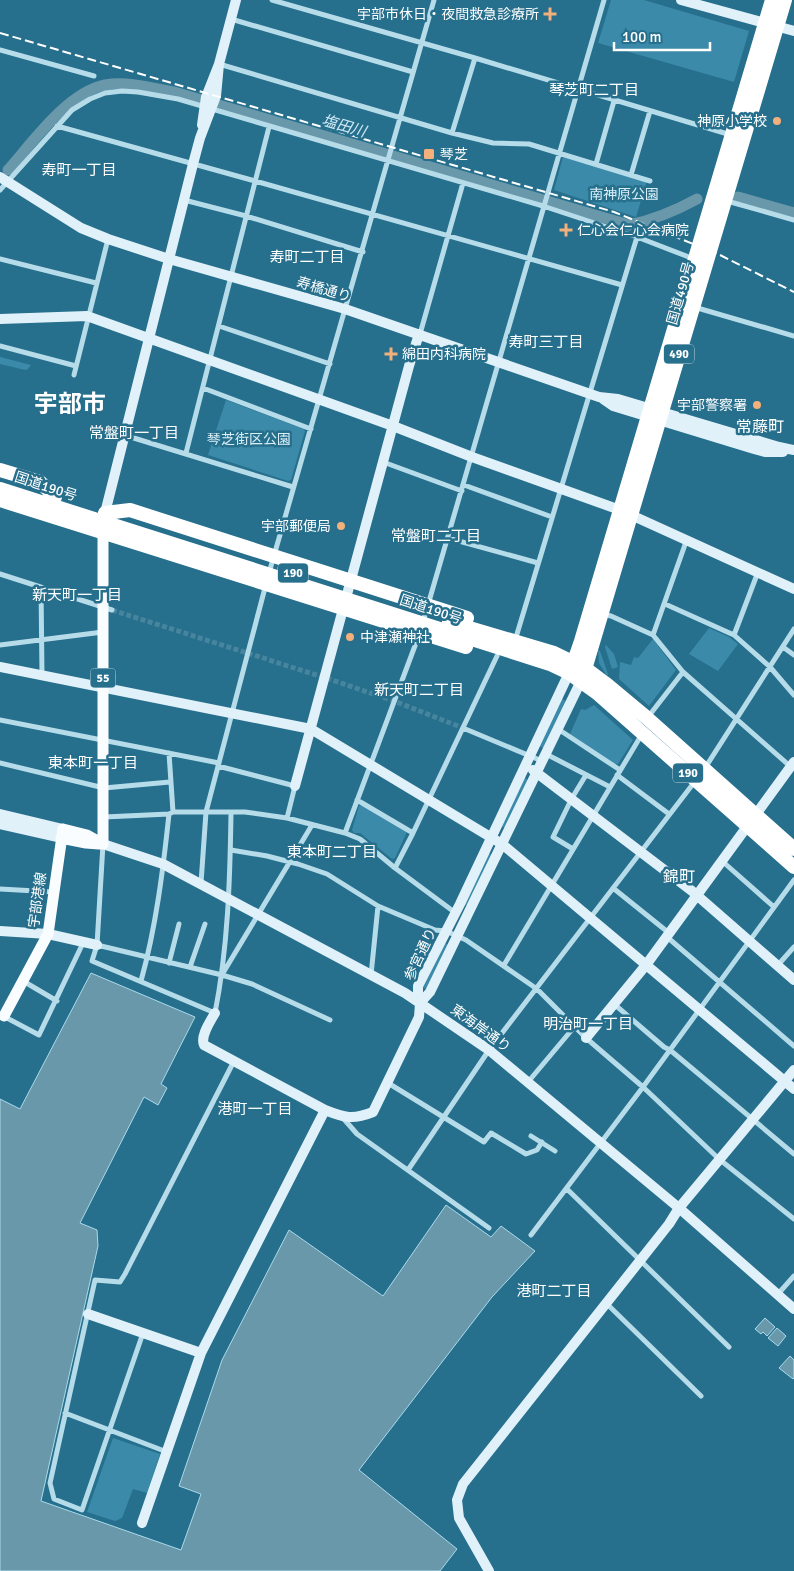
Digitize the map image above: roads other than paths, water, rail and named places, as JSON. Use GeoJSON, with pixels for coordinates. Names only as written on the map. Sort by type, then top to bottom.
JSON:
{"type":"FeatureCollection","features":[{"type":"Feature","properties":{"kind":"highway","name":"国道490号"},"geometry":{"type":"LineString","coordinates":[[577,671],[655,415],[694,259],[719,198],[771,24],[772,0]]}},
{"type":"Feature","properties":{"kind":"highway","name":"国道490号"},"geometry":{"type":"LineString","coordinates":[[655,415],[693,307],[719,198],[731,135],[771,24],[786,0]]}},
{"type":"Feature","properties":{"kind":"highway"},"geometry":{"type":"LineString","coordinates":[[0,470],[40,482],[55,497]]}},
{"type":"Feature","properties":{"kind":"highway","name":"国道190号"},"geometry":{"type":"LineString","coordinates":[[0,480],[55,497],[104,522]]}},
{"type":"Feature","properties":{"kind":"highway","name":"国道190号"},"geometry":{"type":"LineString","coordinates":[[0,489],[104,522],[270,570],[424,619],[483,632],[550,664],[577,671],[606,683],[647,718],[700,775],[752,821],[794,867]]}},
{"type":"Feature","properties":{"kind":"highway"},"geometry":{"type":"LineString","coordinates":[[0,500],[104,522],[270,570],[508,645]]}},
{"type":"Feature","properties":{"kind":"highway","name":"国道490号"},"geometry":{"type":"LineString","coordinates":[[577,671],[602,614],[626,512]]}},
{"type":"Feature","properties":{"kind":"highway","name":"国道190号"},"geometry":{"type":"LineString","coordinates":[[577,671],[597,693],[642,733],[700,775]]}},
{"type":"Feature","properties":{"kind":"highway","name":"国道190号"},"geometry":{"type":"LineString","coordinates":[[752,821],[794,849]]}},
{"type":"Feature","properties":{"kind":"main road","name":"55"},"geometry":{"type":"LineString","coordinates":[[103,844],[103,632],[108,609],[104,522]]}},
{"type":"Feature","properties":{"kind":"main road"},"geometry":{"type":"LineString","coordinates":[[62,833],[86,843],[103,844]]}},
{"type":"Feature","properties":{"kind":"main road","name":"宇部港線"},"geometry":{"type":"LineString","coordinates":[[2,1015],[48,934],[62,833]]}},
{"type":"Feature","properties":{"kind":"street"},"geometry":{"type":"LineString","coordinates":[[104,522],[124,435],[236,0]]}},
{"type":"Feature","properties":{"kind":"street"},"geometry":{"type":"LineString","coordinates":[[272,0],[475,58],[731,135]]}},
{"type":"Feature","properties":{"kind":"street"},"geometry":{"type":"LineString","coordinates":[[200,883],[206,812],[232,713],[293,488],[363,252],[372,214],[434,0]]}},
{"type":"Feature","properties":{"kind":"street"},"geometry":{"type":"LineString","coordinates":[[345,833],[424,619],[604,0]]}},
{"type":"Feature","properties":{"kind":"street"},"geometry":{"type":"LineString","coordinates":[[681,0],[794,31]]}},
{"type":"Feature","properties":{"kind":"street"},"geometry":{"type":"LineString","coordinates":[[231,19],[413,72]]}},
{"type":"Feature","properties":{"kind":"street"},"geometry":{"type":"LineString","coordinates":[[0,50],[94,76]]}},
{"type":"Feature","properties":{"kind":"street"},"geometry":{"type":"LineString","coordinates":[[452,133],[475,58]]}},
{"type":"Feature","properties":{"kind":"street"},"geometry":{"type":"LineString","coordinates":[[219,64],[452,133],[493,143],[528,144],[650,180]]}},
{"type":"Feature","properties":{"kind":"street"},"geometry":{"type":"LineString","coordinates":[[0,190],[4,179],[80,104],[97,96],[113,92],[138,92],[209,104],[269,127],[544,205],[694,259]]}},
{"type":"Feature","properties":{"kind":"street"},"geometry":{"type":"LineString","coordinates":[[596,164],[614,100]]}},
{"type":"Feature","properties":{"kind":"street"},"geometry":{"type":"LineString","coordinates":[[631,175],[650,111]]}},
{"type":"Feature","properties":{"kind":"street"},"geometry":{"type":"LineString","coordinates":[[57,126],[449,235],[622,286]]}},
{"type":"Feature","properties":{"kind":"street"},"geometry":{"type":"LineString","coordinates":[[186,454],[269,127]]}},
{"type":"Feature","properties":{"kind":"street","name":"寿橋通り"},"geometry":{"type":"LineString","coordinates":[[4,179],[81,228],[108,238],[169,259],[345,309],[594,395],[613,406],[794,451]]}},
{"type":"Feature","properties":{"kind":"street"},"geometry":{"type":"LineString","coordinates":[[286,818],[393,426],[463,183]]}},
{"type":"Feature","properties":{"kind":"street"},"geometry":{"type":"LineString","coordinates":[[719,198],[794,220]]}},
{"type":"Feature","properties":{"kind":"street"},"geometry":{"type":"LineString","coordinates":[[184,200],[246,216],[363,252]]}},
{"type":"Feature","properties":{"kind":"street"},"geometry":{"type":"LineString","coordinates":[[395,868],[463,728],[508,645],[538,563],[561,488],[594,395],[622,286],[637,237]]}},
{"type":"Feature","properties":{"kind":"street"},"geometry":{"type":"LineString","coordinates":[[74,375],[108,238]]}},
{"type":"Feature","properties":{"kind":"street"},"geometry":{"type":"LineString","coordinates":[[0,259],[96,283]]}},
{"type":"Feature","properties":{"kind":"street"},"geometry":{"type":"LineString","coordinates":[[693,307],[794,336]]}},
{"type":"Feature","properties":{"kind":"street"},"geometry":{"type":"LineString","coordinates":[[0,319],[88,316],[626,512],[794,589]]}},
{"type":"Feature","properties":{"kind":"street"},"geometry":{"type":"LineString","coordinates":[[219,326],[330,364]]}},
{"type":"Feature","properties":{"kind":"street"},"geometry":{"type":"LineString","coordinates":[[0,346],[76,366]]}},
{"type":"Feature","properties":{"kind":"street"},"geometry":{"type":"LineString","coordinates":[[202,388],[311,429]]}},
{"type":"Feature","properties":{"kind":"street"},"geometry":{"type":"LineString","coordinates":[[124,435],[293,488]]}},
{"type":"Feature","properties":{"kind":"street"},"geometry":{"type":"LineString","coordinates":[[383,462],[552,517]]}},
{"type":"Feature","properties":{"kind":"street"},"geometry":{"type":"LineString","coordinates":[[448,538],[538,563]]}},
{"type":"Feature","properties":{"kind":"street"},"geometry":{"type":"LineString","coordinates":[[653,635],[686,540]]}},
{"type":"Feature","properties":{"kind":"street"},"geometry":{"type":"LineString","coordinates":[[734,635],[758,572]]}},
{"type":"Feature","properties":{"kind":"street"},"geometry":{"type":"LineString","coordinates":[[0,574],[108,609]]}},
{"type":"Feature","properties":{"kind":"street"},"geometry":{"type":"LineString","coordinates":[[41,587],[42,675]]}},
{"type":"Feature","properties":{"kind":"street"},"geometry":{"type":"LineString","coordinates":[[665,604],[734,635],[770,667],[794,695]]}},
{"type":"Feature","properties":{"kind":"street"},"geometry":{"type":"LineString","coordinates":[[586,1038],[646,965],[793,766],[683,672],[653,635],[611,616],[602,614]]}},
{"type":"Feature","properties":{"kind":"street"},"geometry":{"type":"LineString","coordinates":[[408,1170],[489,1050],[700,775],[794,629]]}},
{"type":"Feature","properties":{"kind":"street"},"geometry":{"type":"LineString","coordinates":[[0,645],[103,632]]}},
{"type":"Feature","properties":{"kind":"street"},"geometry":{"type":"LineString","coordinates":[[782,647],[794,655]]}},
{"type":"Feature","properties":{"kind":"street"},"geometry":{"type":"LineString","coordinates":[[0,667],[311,729],[502,844],[794,1089]]}},
{"type":"Feature","properties":{"kind":"street","name":"参宮通り"},"geometry":{"type":"LineString","coordinates":[[420,1003],[430,992],[538,773],[558,728],[577,671]]}},
{"type":"Feature","properties":{"kind":"street","name":"参宮通り"},"geometry":{"type":"LineString","coordinates":[[420,1003],[418,986],[528,760],[577,671]]}},
{"type":"Feature","properties":{"kind":"street"},"geometry":{"type":"LineString","coordinates":[[647,718],[683,672]]}},
{"type":"Feature","properties":{"kind":"street"},"geometry":{"type":"LineString","coordinates":[[0,720],[219,764],[295,786]]}},
{"type":"Feature","properties":{"kind":"street"},"geometry":{"type":"LineString","coordinates":[[463,728],[528,760],[538,773],[641,850],[697,895],[794,980]]}},
{"type":"Feature","properties":{"kind":"street"},"geometry":{"type":"LineString","coordinates":[[558,728],[669,814]]}},
{"type":"Feature","properties":{"kind":"street"},"geometry":{"type":"LineString","coordinates":[[504,965],[642,733]]}},
{"type":"Feature","properties":{"kind":"street"},"geometry":{"type":"LineString","coordinates":[[141,981],[147,958],[171,813],[169,753]]}},
{"type":"Feature","properties":{"kind":"street"},"geometry":{"type":"LineString","coordinates":[[528,760],[544,758],[610,787]]}},
{"type":"Feature","properties":{"kind":"street"},"geometry":{"type":"LineString","coordinates":[[0,762],[104,788],[170,782]]}},
{"type":"Feature","properties":{"kind":"street"},"geometry":{"type":"LineString","coordinates":[[573,850],[553,837],[572,798],[586,775]]}},
{"type":"Feature","properties":{"kind":"street"},"geometry":{"type":"LineString","coordinates":[[357,800],[413,833]]}},
{"type":"Feature","properties":{"kind":"street"},"geometry":{"type":"LineString","coordinates":[[104,817],[171,813],[245,812],[286,818],[345,833],[360,839],[455,913],[466,918]]}},
{"type":"Feature","properties":{"kind":"street"},"geometry":{"type":"LineString","coordinates":[[231,813],[230,898],[222,974],[215,1013],[202,1042],[204,1045],[326,1110],[343,1117],[360,1117],[373,1112],[419,1017],[420,1003]]}},
{"type":"Feature","properties":{"kind":"street"},"geometry":{"type":"LineString","coordinates":[[0,814],[62,833]]}},
{"type":"Feature","properties":{"kind":"street"},"geometry":{"type":"LineString","coordinates":[[0,824],[62,833]]}},
{"type":"Feature","properties":{"kind":"street"},"geometry":{"type":"LineString","coordinates":[[222,974],[312,825]]}},
{"type":"Feature","properties":{"kind":"street"},"geometry":{"type":"LineString","coordinates":[[103,844],[96,945],[92,961],[215,1013]]}},
{"type":"Feature","properties":{"kind":"street","name":"東海岸通り"},"geometry":{"type":"LineString","coordinates":[[103,844],[163,864],[230,898],[420,1003],[489,1050],[679,1208],[794,1309]]}},
{"type":"Feature","properties":{"kind":"street"},"geometry":{"type":"LineString","coordinates":[[231,850],[266,856],[327,874],[378,906],[466,940],[537,989],[586,1038],[643,1087],[719,1159],[794,1219]]}},
{"type":"Feature","properties":{"kind":"street"},"geometry":{"type":"LineString","coordinates":[[722,861],[774,907]]}},
{"type":"Feature","properties":{"kind":"street"},"geometry":{"type":"LineString","coordinates":[[531,1235],[602,1143],[794,880]]}},
{"type":"Feature","properties":{"kind":"street"},"geometry":{"type":"LineString","coordinates":[[613,888],[794,1046]]}},
{"type":"Feature","properties":{"kind":"street"},"geometry":{"type":"LineString","coordinates":[[0,889],[54,892]]}},
{"type":"Feature","properties":{"kind":"street"},"geometry":{"type":"LineString","coordinates":[[371,975],[378,906]]}},
{"type":"Feature","properties":{"kind":"street"},"geometry":{"type":"LineString","coordinates":[[169,963],[179,924]]}},
{"type":"Feature","properties":{"kind":"street"},"geometry":{"type":"LineString","coordinates":[[190,968],[205,924]]}},
{"type":"Feature","properties":{"kind":"street"},"geometry":{"type":"LineString","coordinates":[[0,931],[48,934],[222,974],[252,984],[330,1020]]}},
{"type":"Feature","properties":{"kind":"street"},"geometry":{"type":"LineString","coordinates":[[2,1015],[39,1035],[83,943]]}},
{"type":"Feature","properties":{"kind":"street"},"geometry":{"type":"LineString","coordinates":[[778,966],[794,947]]}},
{"type":"Feature","properties":{"kind":"street"},"geometry":{"type":"LineString","coordinates":[[22,981],[57,1000]]}},
{"type":"Feature","properties":{"kind":"street"},"geometry":{"type":"LineString","coordinates":[[614,1003],[664,1048],[670,1050],[794,1154]]}},
{"type":"Feature","properties":{"kind":"street"},"geometry":{"type":"LineString","coordinates":[[528,1082],[575,1026]]}},
{"type":"Feature","properties":{"kind":"street"},"geometry":{"type":"LineString","coordinates":[[143,1333],[82,1510],[54,1499],[50,1483],[95,1280],[120,1282],[234,1061]]}},
{"type":"Feature","properties":{"kind":"street"},"geometry":{"type":"LineString","coordinates":[[489,1571],[459,1518],[457,1508],[463,1484],[669,1224],[679,1208],[794,1070]]}},
{"type":"Feature","properties":{"kind":"street"},"geometry":{"type":"LineString","coordinates":[[388,1082],[484,1142],[491,1133],[526,1154],[537,1150],[542,1142]]}},
{"type":"Feature","properties":{"kind":"street"},"geometry":{"type":"LineString","coordinates":[[142,1522],[201,1353],[326,1110]]}},
{"type":"Feature","properties":{"kind":"street"},"geometry":{"type":"LineString","coordinates":[[343,1117],[357,1134],[489,1228]]}},
{"type":"Feature","properties":{"kind":"street"},"geometry":{"type":"LineString","coordinates":[[531,1136],[554,1151]]}},
{"type":"Feature","properties":{"kind":"street"},"geometry":{"type":"LineString","coordinates":[[567,1189],[729,1347]]}},
{"type":"Feature","properties":{"kind":"street"},"geometry":{"type":"LineString","coordinates":[[777,1294],[794,1276]]}},
{"type":"Feature","properties":{"kind":"street"},"geometry":{"type":"LineString","coordinates":[[606,1303],[701,1396]]}},
{"type":"Feature","properties":{"kind":"street"},"geometry":{"type":"LineString","coordinates":[[88,1314],[201,1353]]}},
{"type":"Feature","properties":{"kind":"street"},"geometry":{"type":"LineString","coordinates":[[65,1413],[167,1452]]}},
{"type":"Feature","properties":{"kind":"waterway","name":"塩田川"},"geometry":{"type":"LineString","coordinates":[[8,170],[52,120],[77,98],[105,85],[122,84],[174,92],[629,225],[664,215],[697,199]]}},
{"type":"Feature","properties":{"kind":"waterway","name":"塩田川"},"geometry":{"type":"LineString","coordinates":[[738,197],[794,213]]}},
{"type":"Feature","properties":{"kind":"tunnel"},"geometry":{"type":"LineString","coordinates":[[112,610],[329,679],[394,701],[463,728]]}},
{"type":"Feature","properties":{"kind":"railway"},"geometry":{"type":"LineString","coordinates":[[0,33],[614,212],[718,254],[794,292]]}},
{"type":"Feature","properties":{"kind":"place","name":"宇部市休日・夜間救急診療所"},"geometry":{"type":"Point","coordinates":[550,14]}},
{"type":"Feature","properties":{"kind":"place","name":"神原小学校"},"geometry":{"type":"Point","coordinates":[777,121]}},
{"type":"Feature","properties":{"kind":"place","name":"琴芝"},"geometry":{"type":"Point","coordinates":[429,154]}},
{"type":"Feature","properties":{"kind":"place","name":"仁心会仁心会病院"},"geometry":{"type":"Point","coordinates":[566,230]}},
{"type":"Feature","properties":{"kind":"place","name":"綿田内科病院"},"geometry":{"type":"Point","coordinates":[391,354]}},
{"type":"Feature","properties":{"kind":"place","name":"宇部警察署"},"geometry":{"type":"Point","coordinates":[757,405]}},
{"type":"Feature","properties":{"kind":"place","name":"宇部郵便局"},"geometry":{"type":"Point","coordinates":[341,526]}},
{"type":"Feature","properties":{"kind":"place","name":"中津瀬神社"},"geometry":{"type":"Point","coordinates":[350,637]}},
{"type":"Feature","properties":{"kind":"district","name":"琴芝町二丁目"},"geometry":{"type":"Point","coordinates":[594,90]}},
{"type":"Feature","properties":{"kind":"district","name":"寿町一丁目"},"geometry":{"type":"Point","coordinates":[79,170]}},
{"type":"Feature","properties":{"kind":"district","name":"寿町二丁目"},"geometry":{"type":"Point","coordinates":[307,257]}},
{"type":"Feature","properties":{"kind":"district","name":"寿町三丁目"},"geometry":{"type":"Point","coordinates":[546,342]}},
{"type":"Feature","properties":{"kind":"district","name":"宇部市"},"geometry":{"type":"Point","coordinates":[70,404]}},
{"type":"Feature","properties":{"kind":"district","name":"常藤町"},"geometry":{"type":"Point","coordinates":[760,426]}},
{"type":"Feature","properties":{"kind":"district","name":"常盤町一丁目"},"geometry":{"type":"Point","coordinates":[134,433]}},
{"type":"Feature","properties":{"kind":"district","name":"常盤町二丁目"},"geometry":{"type":"Point","coordinates":[436,536]}},
{"type":"Feature","properties":{"kind":"district","name":"新天町一丁目"},"geometry":{"type":"Point","coordinates":[77,595]}},
{"type":"Feature","properties":{"kind":"district","name":"新天町二丁目"},"geometry":{"type":"Point","coordinates":[419,690]}},
{"type":"Feature","properties":{"kind":"district","name":"東本町一丁目"},"geometry":{"type":"Point","coordinates":[93,763]}},
{"type":"Feature","properties":{"kind":"district","name":"東本町二丁目"},"geometry":{"type":"Point","coordinates":[332,852]}},
{"type":"Feature","properties":{"kind":"district","name":"錦町"},"geometry":{"type":"Point","coordinates":[679,876]}},
{"type":"Feature","properties":{"kind":"district","name":"明治町一丁目"},"geometry":{"type":"Point","coordinates":[588,1024]}},
{"type":"Feature","properties":{"kind":"district","name":"港町一丁目"},"geometry":{"type":"Point","coordinates":[255,1109]}},
{"type":"Feature","properties":{"kind":"district","name":"港町二丁目"},"geometry":{"type":"Point","coordinates":[554,1291]}},
{"type":"Feature","properties":{"kind":"park label","name":"南神原公園"},"geometry":{"type":"Point","coordinates":[624,194]}},
{"type":"Feature","properties":{"kind":"park label","name":"琴芝街区公園"},"geometry":{"type":"Point","coordinates":[249,439]}}]}
